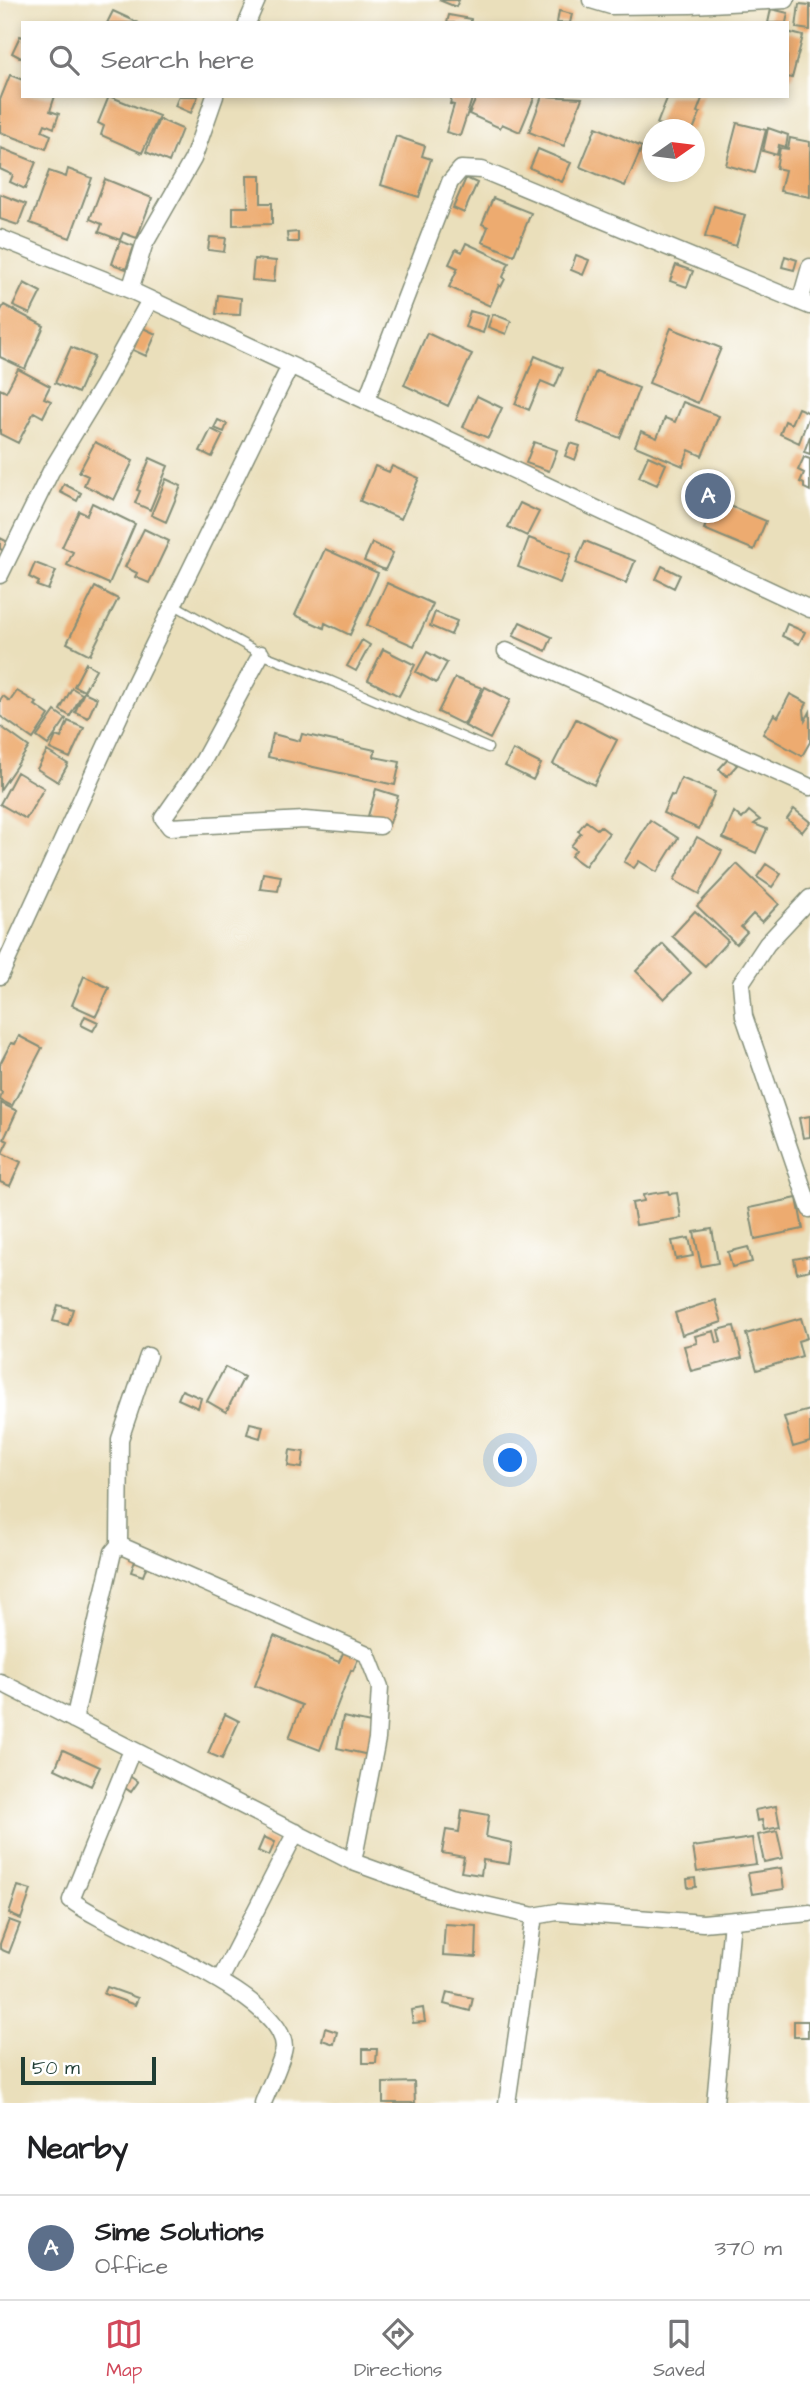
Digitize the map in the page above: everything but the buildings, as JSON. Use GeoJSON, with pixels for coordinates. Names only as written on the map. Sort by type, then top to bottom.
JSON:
{"type":"FeatureCollection","features":[{"type":"Feature","properties":{"kind":"street"},"geometry":{"type":"LineString","coordinates":[[248,21],[257,0]]}},
{"type":"Feature","properties":{"kind":"street"},"geometry":{"type":"LineString","coordinates":[[591,0],[611,6],[624,6],[786,0]]}},
{"type":"Feature","properties":{"kind":"street"},"geometry":{"type":"LineString","coordinates":[[130,290],[144,245],[193,159],[214,98]]}},
{"type":"Feature","properties":{"kind":"street"},"geometry":{"type":"LineString","coordinates":[[366,401],[450,182],[461,169],[482,170],[805,304],[810,267]]}},
{"type":"Feature","properties":{"kind":"street"},"geometry":{"type":"LineString","coordinates":[[0,239],[130,290],[810,610]]}},
{"type":"Feature","properties":{"kind":"street"},"geometry":{"type":"LineString","coordinates":[[0,575],[51,471],[150,300]]}},
{"type":"Feature","properties":{"kind":"street"},"geometry":{"type":"LineString","coordinates":[[0,976],[173,604],[290,366]]}},
{"type":"Feature","properties":{"kind":"street"},"geometry":{"type":"LineString","coordinates":[[506,651],[810,787]]}},
{"type":"Feature","properties":{"kind":"street"},"geometry":{"type":"LineString","coordinates":[[261,654],[204,761],[163,818],[170,827],[305,820],[380,826]]}},
{"type":"Feature","properties":{"kind":"street"},"geometry":{"type":"LineString","coordinates":[[810,898],[767,944],[741,983],[744,1016],[810,1209]]}},
{"type":"Feature","properties":{"kind":"street"},"geometry":{"type":"LineString","coordinates":[[74,1720],[113,1552],[119,1545],[120,1439],[148,1356]]}},
{"type":"Feature","properties":{"kind":"street"},"geometry":{"type":"LineString","coordinates":[[119,1545],[367,1654],[380,1687],[377,1739],[353,1862]]}},
{"type":"Feature","properties":{"kind":"street"},"geometry":{"type":"LineString","coordinates":[[0,1682],[353,1862],[450,1897],[534,1916],[557,1912],[703,1923],[810,1913]]}},
{"type":"Feature","properties":{"kind":"street"},"geometry":{"type":"LineString","coordinates":[[132,1750],[71,1900],[220,1980],[276,2024],[284,2048],[262,2103]]}},
{"type":"Feature","properties":{"kind":"street"},"geometry":{"type":"LineString","coordinates":[[220,1980],[296,1832]]}},
{"type":"Feature","properties":{"kind":"street"},"geometry":{"type":"LineString","coordinates":[[507,2103],[534,1916]]}},
{"type":"Feature","properties":{"kind":"street"},"geometry":{"type":"LineString","coordinates":[[715,2103],[732,1920]]}},
{"type":"Feature","properties":{"kind":"lane"},"geometry":{"type":"LineString","coordinates":[[173,604],[261,654],[488,748]]}},
{"type":"Feature","properties":{"kind":"place","name":"Sime Solutions"},"geometry":{"type":"Point","coordinates":[708,496]}}]}
